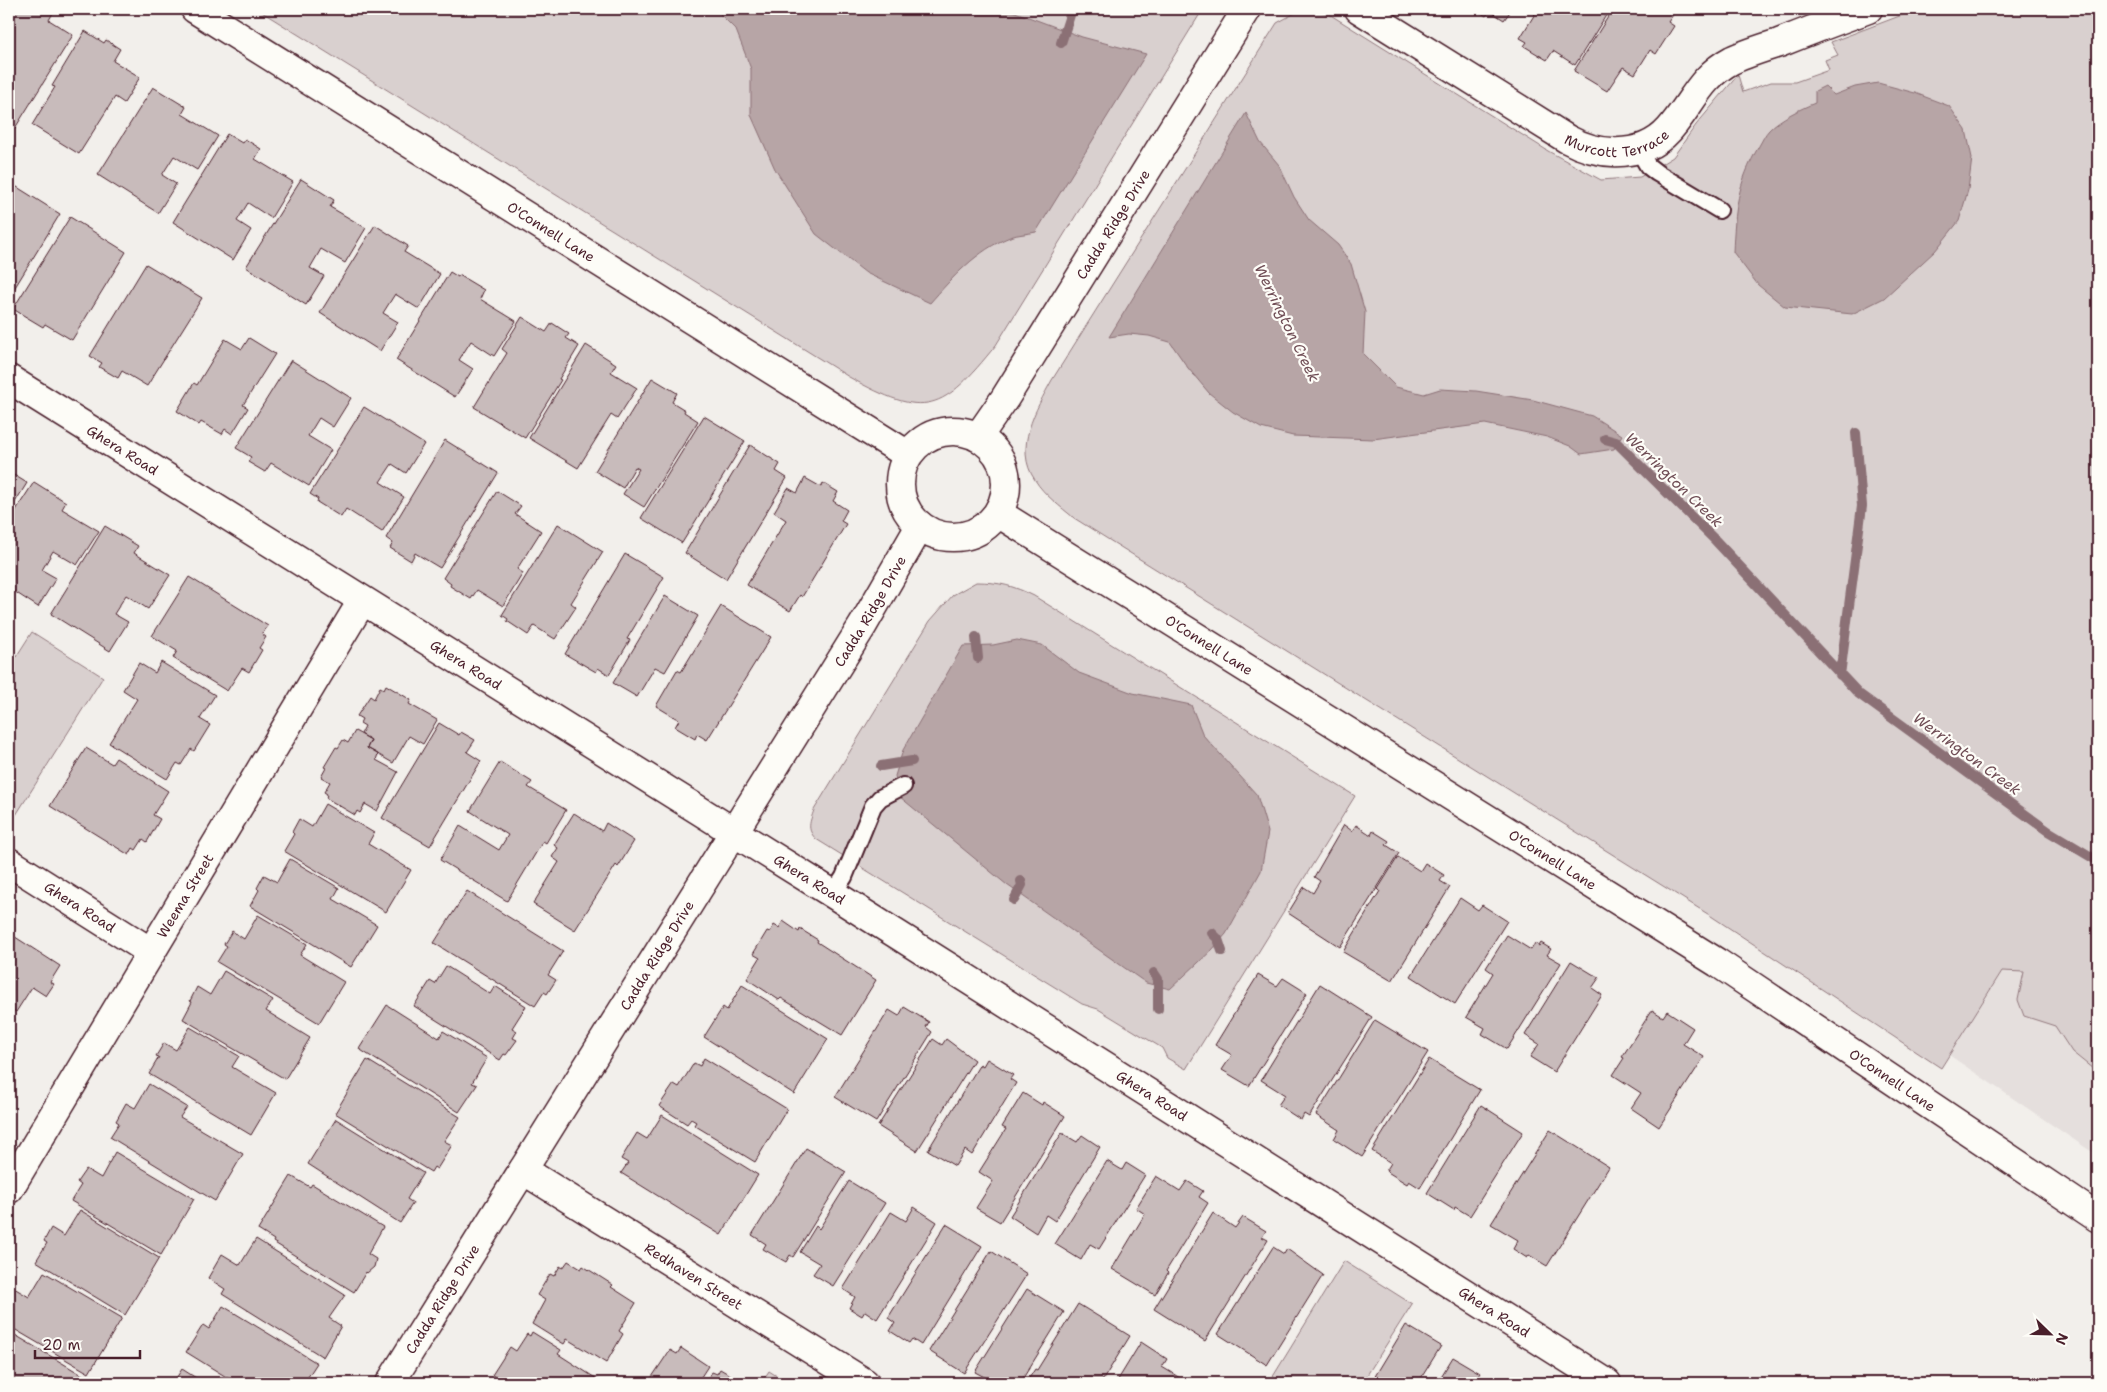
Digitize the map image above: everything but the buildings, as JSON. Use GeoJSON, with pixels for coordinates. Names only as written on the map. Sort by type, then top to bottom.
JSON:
{"type":"FeatureCollection","features":[{"type":"Feature","properties":{"kind":"street","name":"O'Connell Lane"},"geometry":{"type":"LineString","coordinates":[[195,9],[908,454]]}},
{"type":"Feature","properties":{"kind":"street","name":"Cadda Ridge Drive"},"geometry":{"type":"LineString","coordinates":[[978,437],[1005,398],[1248,9]]}},
{"type":"Feature","properties":{"kind":"street","name":"Murcott Terrace"},"geometry":{"type":"LineString","coordinates":[[1359,9],[1576,144],[1606,153],[1638,149],[1652,143],[1665,134],[1674,125],[1701,84],[1724,66],[1744,56],[1868,9]]}},
{"type":"Feature","properties":{"kind":"street","name":"Ghera Road"},"geometry":{"type":"LineString","coordinates":[[9,380],[362,602],[833,894],[1607,1383]]}},
{"type":"Feature","properties":{"kind":"street"},"geometry":{"type":"LineString","coordinates":[[947,431],[963,432],[978,437],[992,447],[1002,462],[1006,479],[1005,496],[998,513],[986,526],[971,535],[953,538],[935,535],[920,526],[909,515],[902,501],[899,485],[901,469],[908,454],[919,443],[932,435],[947,431]]}},
{"type":"Feature","properties":{"kind":"street","name":"O'Connell Lane"},"geometry":{"type":"LineString","coordinates":[[998,513],[1718,962],[2098,1218]]}},
{"type":"Feature","properties":{"kind":"street","name":"Cadda Ridge Drive"},"geometry":{"type":"LineString","coordinates":[[390,1383],[863,625],[920,526]]}},
{"type":"Feature","properties":{"kind":"street","name":"Weema Street"},"geometry":{"type":"LineString","coordinates":[[9,1189],[362,602]]}},
{"type":"Feature","properties":{"kind":"street","name":"Ghera Road"},"geometry":{"type":"LineString","coordinates":[[9,862],[152,952]]}},
{"type":"Feature","properties":{"kind":"street","name":"Redhaven Street"},"geometry":{"type":"LineString","coordinates":[[523,1170],[865,1383]]}},
{"type":"Feature","properties":{"kind":"lane"},"geometry":{"type":"LineString","coordinates":[[1638,149],[1648,166],[1656,173],[1719,210]]}},
{"type":"Feature","properties":{"kind":"lane"},"geometry":{"type":"LineString","coordinates":[[833,894],[844,877],[873,806],[880,798],[903,786]]}},
{"type":"Feature","properties":{"kind":"shaded area"},"geometry":{"type":"Polygon","coordinates":[[[257,9],[1203,9],[996,345],[961,384],[946,396],[931,402],[915,403],[897,400],[849,377],[257,9]]]}},
{"type":"Feature","properties":{"kind":"shaded area"},"geometry":{"type":"Polygon","coordinates":[[[1313,9],[1329,14],[1548,151],[1601,180],[1640,177],[1673,157],[1696,125],[1738,75],[1743,92],[1771,82],[1795,82],[1829,70],[1825,60],[1838,55],[1831,42],[1918,9],[2098,9],[2098,1073],[2072,1052],[2055,1026],[2024,1016],[2018,1000],[2024,972],[2002,971],[1941,1068],[1711,916],[1074,518],[1043,491],[1029,468],[1026,442],[1034,416],[1052,380],[1277,23],[1297,12],[1313,9]]]}},
{"type":"Feature","properties":{"kind":"shaded area"},"geometry":{"type":"Polygon","coordinates":[[[976,582],[1006,585],[1034,596],[1355,796],[1186,1069],[1167,1058],[1162,1048],[1098,1009],[1082,1004],[816,839],[811,832],[810,825],[814,810],[930,621],[953,595],[976,582]]]}},
{"type":"Feature","properties":{"kind":"shaded area"},"geometry":{"type":"Polygon","coordinates":[[[32,632],[103,677],[16,815],[9,810],[9,668],[32,632]]]}},
{"type":"Feature","properties":{"kind":"shaded area"},"geometry":{"type":"Polygon","coordinates":[[[2098,818],[2098,1156],[1949,1055],[2098,818]]]}},
{"type":"Feature","properties":{"kind":"shaded area"},"geometry":{"type":"Polygon","coordinates":[[[1344,1261],[1412,1304],[1362,1383],[1269,1383],[1344,1261]]]}},
{"type":"Feature","properties":{"kind":"shaded area"},"geometry":{"type":"Polygon","coordinates":[[[769,1371],[788,1383],[761,1383],[769,1371]]]}},
{"type":"Feature","properties":{"kind":"water"},"geometry":{"type":"Polygon","coordinates":[[[715,9],[1007,9],[1082,37],[1146,54],[1036,232],[1010,237],[987,249],[956,275],[930,303],[866,273],[816,234],[775,169],[751,115],[751,69],[736,30],[715,9]]]}},
{"type":"Feature","properties":{"kind":"water"},"geometry":{"type":"Polygon","coordinates":[[[1878,83],[1915,93],[1949,106],[1966,130],[1972,158],[1968,190],[1959,221],[1935,251],[1884,298],[1852,314],[1785,307],[1758,285],[1733,252],[1736,210],[1746,173],[1764,138],[1773,126],[1797,111],[1815,103],[1815,91],[1825,86],[1834,95],[1855,87],[1878,83]]]}},
{"type":"Feature","properties":{"kind":"water"},"geometry":{"type":"Polygon","coordinates":[[[1246,113],[1260,142],[1279,165],[1294,197],[1309,220],[1338,245],[1351,264],[1365,312],[1363,354],[1396,387],[1424,394],[1440,389],[1476,391],[1533,400],[1592,416],[1622,435],[1614,449],[1581,454],[1570,446],[1547,437],[1485,424],[1373,439],[1293,436],[1261,428],[1233,412],[1209,393],[1170,342],[1149,336],[1129,334],[1109,337],[1246,113]]]}},
{"type":"Feature","properties":{"kind":"water"},"geometry":{"type":"Polygon","coordinates":[[[1017,640],[1042,645],[1079,673],[1133,693],[1191,705],[1203,735],[1257,795],[1268,832],[1261,871],[1226,934],[1212,950],[1170,989],[1146,983],[1007,885],[900,797],[895,776],[903,750],[963,646],[993,645],[1017,640]]]}},
{"type":"Feature","properties":{"kind":"waterway"},"geometry":{"type":"LineString","coordinates":[[1061,43],[1072,9]]}},
{"type":"Feature","properties":{"kind":"waterway"},"geometry":{"type":"LineString","coordinates":[[1840,675],[1862,506],[1856,433]]}},
{"type":"Feature","properties":{"kind":"waterway","name":"Werrington Creek"},"geometry":{"type":"LineString","coordinates":[[1605,439],[1616,442],[1715,540],[1859,694],[2048,831],[2098,861]]}},
{"type":"Feature","properties":{"kind":"waterway"},"geometry":{"type":"LineString","coordinates":[[976,637],[978,658]]}},
{"type":"Feature","properties":{"kind":"waterway"},"geometry":{"type":"LineString","coordinates":[[881,766],[912,761]]}},
{"type":"Feature","properties":{"kind":"waterway"},"geometry":{"type":"LineString","coordinates":[[1014,900],[1022,885],[1021,881]]}},
{"type":"Feature","properties":{"kind":"waterway"},"geometry":{"type":"LineString","coordinates":[[1212,933],[1218,939],[1222,951]]}},
{"type":"Feature","properties":{"kind":"waterway"},"geometry":{"type":"LineString","coordinates":[[1154,973],[1158,979],[1158,1009]]}}]}
